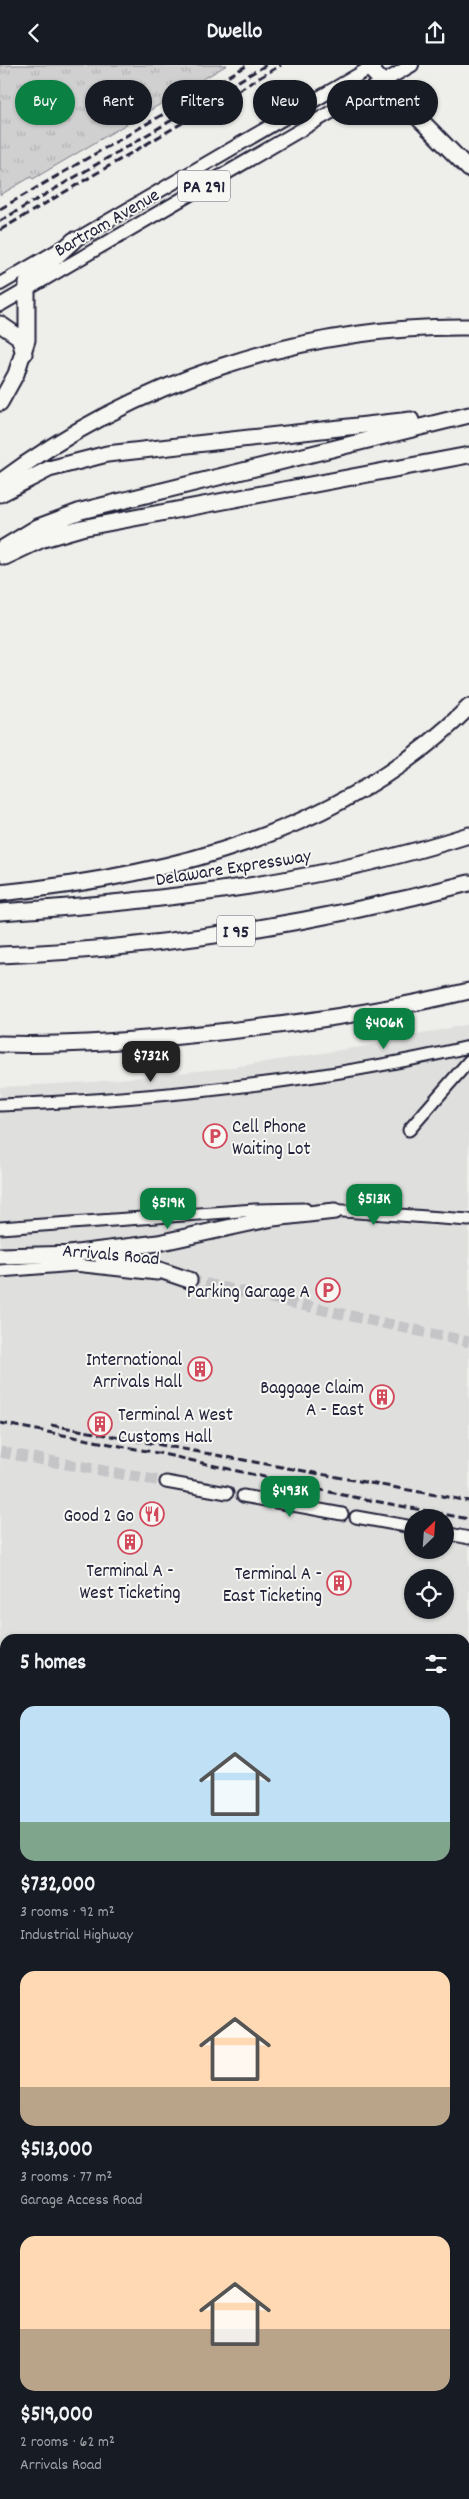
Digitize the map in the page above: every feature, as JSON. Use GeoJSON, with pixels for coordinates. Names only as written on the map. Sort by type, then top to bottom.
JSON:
{"type":"FeatureCollection","features":[{"type":"Feature","properties":{"kind":"highway"},"geometry":{"type":"LineString","coordinates":[[372,67],[381,80]]}},
{"type":"Feature","properties":{"kind":"highway"},"geometry":{"type":"LineString","coordinates":[[425,125],[469,169]]}},
{"type":"Feature","properties":{"kind":"highway"},"geometry":{"type":"LineString","coordinates":[[0,403],[13,382],[24,354],[29,327],[27,283],[74,240]]}},
{"type":"Feature","properties":{"kind":"highway"},"geometry":{"type":"LineString","coordinates":[[0,324],[19,337],[24,347],[24,354]]}},
{"type":"Feature","properties":{"kind":"highway"},"geometry":{"type":"LineString","coordinates":[[0,482],[61,441],[100,418],[170,385],[223,366],[292,347],[342,337],[410,329],[469,327]]}},
{"type":"Feature","properties":{"kind":"highway"},"geometry":{"type":"LineString","coordinates":[[0,493],[49,469],[107,454],[374,426],[469,409]]}},
{"type":"Feature","properties":{"kind":"highway"},"geometry":{"type":"LineString","coordinates":[[0,550],[38,527],[81,511],[469,415]]}},
{"type":"Feature","properties":{"kind":"highway"},"geometry":{"type":"LineString","coordinates":[[0,560],[32,543],[81,528],[469,455]]}},
{"type":"Feature","properties":{"kind":"highway"},"geometry":{"type":"LineString","coordinates":[[0,893],[77,883],[154,869],[218,853],[264,837],[310,817],[388,773],[434,739],[469,707]]}},
{"type":"Feature","properties":{"kind":"highway","name":"Delaware Expressway"},"geometry":{"type":"LineString","coordinates":[[0,912],[159,899],[259,884],[374,861],[469,835]]}},
{"type":"Feature","properties":{"kind":"highway","name":"I 95"},"geometry":{"type":"LineString","coordinates":[[0,955],[80,950],[226,933],[360,909],[469,883]]}},
{"type":"Feature","properties":{"kind":"highway"},"geometry":{"type":"LineString","coordinates":[[0,1044],[88,1043],[227,1031],[334,1017],[469,991]]}},
{"type":"Feature","properties":{"kind":"highway"},"geometry":{"type":"LineString","coordinates":[[0,1255],[69,1254],[158,1243],[273,1218],[335,1211]]}},
{"type":"Feature","properties":{"kind":"highway"},"geometry":{"type":"LineString","coordinates":[[69,1254],[126,1260],[189,1280]]}},
{"type":"Feature","properties":{"kind":"main road","name":"Bartram Avenue"},"geometry":{"type":"LineString","coordinates":[[386,80],[412,65]]}},
{"type":"Feature","properties":{"kind":"main road","name":"Bartram Avenue"},"geometry":{"type":"LineString","coordinates":[[0,283],[372,67]]}},
{"type":"Feature","properties":{"kind":"main road","name":"Bartram Avenue"},"geometry":{"type":"LineString","coordinates":[[0,305],[327,114]]}},
{"type":"Feature","properties":{"kind":"street"},"geometry":{"type":"LineString","coordinates":[[0,1105],[70,1102],[206,1090],[303,1077],[469,1047]]}},
{"type":"Feature","properties":{"kind":"street"},"geometry":{"type":"LineString","coordinates":[[409,1130],[469,1061]]}},
{"type":"Feature","properties":{"kind":"street"},"geometry":{"type":"LineString","coordinates":[[0,1228],[288,1208],[467,1217]]}},
{"type":"Feature","properties":{"kind":"street","name":"Arrivals Road"},"geometry":{"type":"LineString","coordinates":[[0,1271],[75,1265],[128,1269],[189,1280]]}},
{"type":"Feature","properties":{"kind":"street"},"geometry":{"type":"LineString","coordinates":[[166,1482],[227,1493]]}},
{"type":"Feature","properties":{"kind":"street"},"geometry":{"type":"LineString","coordinates":[[243,1496],[342,1514]]}},
{"type":"Feature","properties":{"kind":"street"},"geometry":{"type":"LineString","coordinates":[[356,1517],[404,1526]]}},
{"type":"Feature","properties":{"kind":"street"},"geometry":{"type":"LineString","coordinates":[[454,1534],[469,1537]]}},
{"type":"Feature","properties":{"kind":"shaded area"},"geometry":{"type":"Polygon","coordinates":[[[469,1024],[469,1634],[0,1634],[0,1087],[91,1082],[227,1068],[366,1046],[469,1024]]]}},
{"type":"Feature","properties":{"kind":"green space"},"geometry":{"type":"Polygon","coordinates":[[[0,65],[227,65],[201,80],[162,80],[162,103],[152,109],[152,80],[85,80],[85,125],[125,125],[33,179],[31,177],[0,195],[0,65]]]}},
{"type":"Feature","properties":{"kind":"tunnel"},"geometry":{"type":"LineString","coordinates":[[189,1280],[469,1342]]}},
{"type":"Feature","properties":{"kind":"tunnel"},"geometry":{"type":"LineString","coordinates":[[0,1452],[166,1482]]}},
{"type":"Feature","properties":{"kind":"railway"},"geometry":{"type":"LineString","coordinates":[[0,209],[248,65]]}},
{"type":"Feature","properties":{"kind":"railway"},"geometry":{"type":"LineString","coordinates":[[0,221],[266,65]]}},
{"type":"Feature","properties":{"kind":"railway"},"geometry":{"type":"LineString","coordinates":[[0,230],[281,65]]}},
{"type":"Feature","properties":{"kind":"railway"},"geometry":{"type":"LineString","coordinates":[[0,1423],[163,1454],[343,1495],[469,1519]]}},
{"type":"Feature","properties":{"kind":"railway"},"geometry":{"type":"LineString","coordinates":[[51,1425],[469,1501]]}},
{"type":"Feature","properties":{"kind":"place","name":"Cell Phone Waiting Lot"},"geometry":{"type":"Point","coordinates":[215,1136]}},
{"type":"Feature","properties":{"kind":"place","name":"Parking Garage A"},"geometry":{"type":"Point","coordinates":[328,1290]}},
{"type":"Feature","properties":{"kind":"place","name":"International Arrivals Hall"},"geometry":{"type":"Point","coordinates":[200,1369]}},
{"type":"Feature","properties":{"kind":"place","name":"Baggage Claim A - East"},"geometry":{"type":"Point","coordinates":[382,1397]}},
{"type":"Feature","properties":{"kind":"place","name":"Terminal A West Customs Hall"},"geometry":{"type":"Point","coordinates":[100,1424]}},
{"type":"Feature","properties":{"kind":"place","name":"Good 2 Go"},"geometry":{"type":"Point","coordinates":[152,1514]}},
{"type":"Feature","properties":{"kind":"place","name":"Terminal A - West Ticketing"},"geometry":{"type":"Point","coordinates":[130,1542]}},
{"type":"Feature","properties":{"kind":"place","name":"Terminal A - East Ticketing"},"geometry":{"type":"Point","coordinates":[339,1583]}}]}
